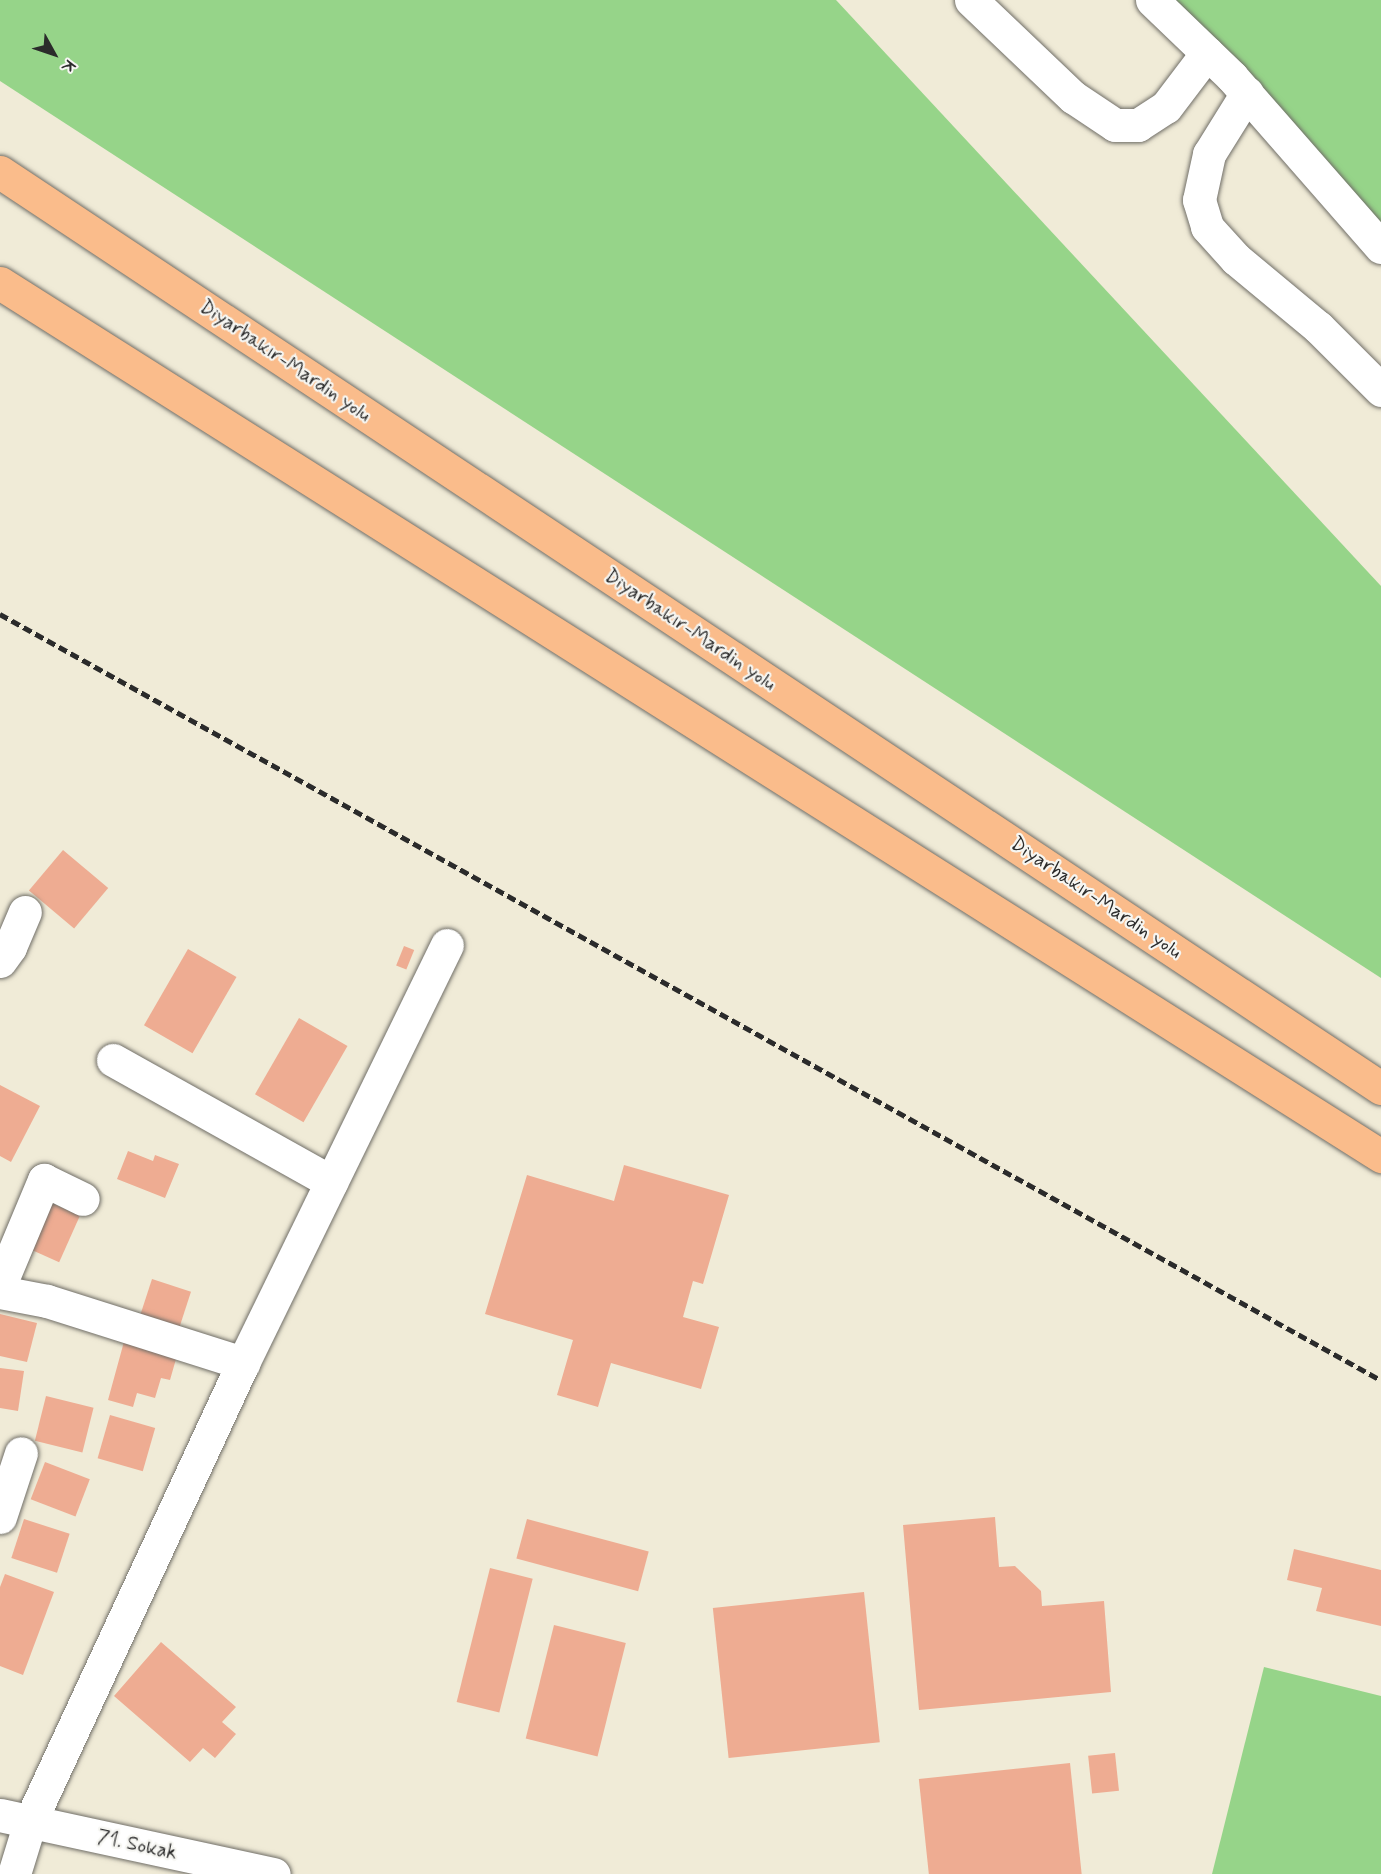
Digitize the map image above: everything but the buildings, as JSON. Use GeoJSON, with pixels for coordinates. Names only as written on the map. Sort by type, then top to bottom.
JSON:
{"type":"FeatureCollection","features":[{"type":"Feature","properties":{"kind":"highway","name":"Diyarbakır-Mardin yolu"},"geometry":{"type":"LineString","coordinates":[[0,172],[1381,1088]]}},
{"type":"Feature","properties":{"kind":"highway"},"geometry":{"type":"LineString","coordinates":[[0,283],[1381,1156]]}},
{"type":"Feature","properties":{"kind":"street"},"geometry":{"type":"LineString","coordinates":[[971,0],[1073,98],[1115,125],[1138,125],[1166,107],[1207,53]]}},
{"type":"Feature","properties":{"kind":"street"},"geometry":{"type":"LineString","coordinates":[[1152,0],[1247,93],[1381,247]]}},
{"type":"Feature","properties":{"kind":"street"},"geometry":{"type":"LineString","coordinates":[[1247,93],[1209,154],[1199,200],[1207,227],[1236,259],[1318,327],[1381,390]]}},
{"type":"Feature","properties":{"kind":"street"},"geometry":{"type":"LineString","coordinates":[[0,961],[10,947],[25,912]]}},
{"type":"Feature","properties":{"kind":"street"},"geometry":{"type":"LineString","coordinates":[[14,1874],[15,1819],[243,1363],[447,945]]}},
{"type":"Feature","properties":{"kind":"street"},"geometry":{"type":"LineString","coordinates":[[113,1060],[331,1182]]}},
{"type":"Feature","properties":{"kind":"street"},"geometry":{"type":"LineString","coordinates":[[0,1285],[44,1180],[83,1199]]}},
{"type":"Feature","properties":{"kind":"street"},"geometry":{"type":"LineString","coordinates":[[0,1292],[46,1301],[243,1363]]}},
{"type":"Feature","properties":{"kind":"street"},"geometry":{"type":"LineString","coordinates":[[0,1517],[21,1453]]}},
{"type":"Feature","properties":{"kind":"street","name":"71. Sokak"},"geometry":{"type":"LineString","coordinates":[[15,1819],[274,1874]]}},
{"type":"Feature","properties":{"kind":"green space"},"geometry":{"type":"Polygon","coordinates":[[[0,0],[836,0],[1381,586],[1381,978],[0,81],[0,0]]]}},
{"type":"Feature","properties":{"kind":"green space"},"geometry":{"type":"Polygon","coordinates":[[[1174,0],[1381,0],[1381,226],[1174,0]]]}},
{"type":"Feature","properties":{"kind":"green space"},"geometry":{"type":"Polygon","coordinates":[[[1264,1667],[1381,1696],[1381,1874],[1212,1874],[1264,1667]]]}},
{"type":"Feature","properties":{"kind":"railway"},"geometry":{"type":"LineString","coordinates":[[0,614],[1381,1380]]}}]}
